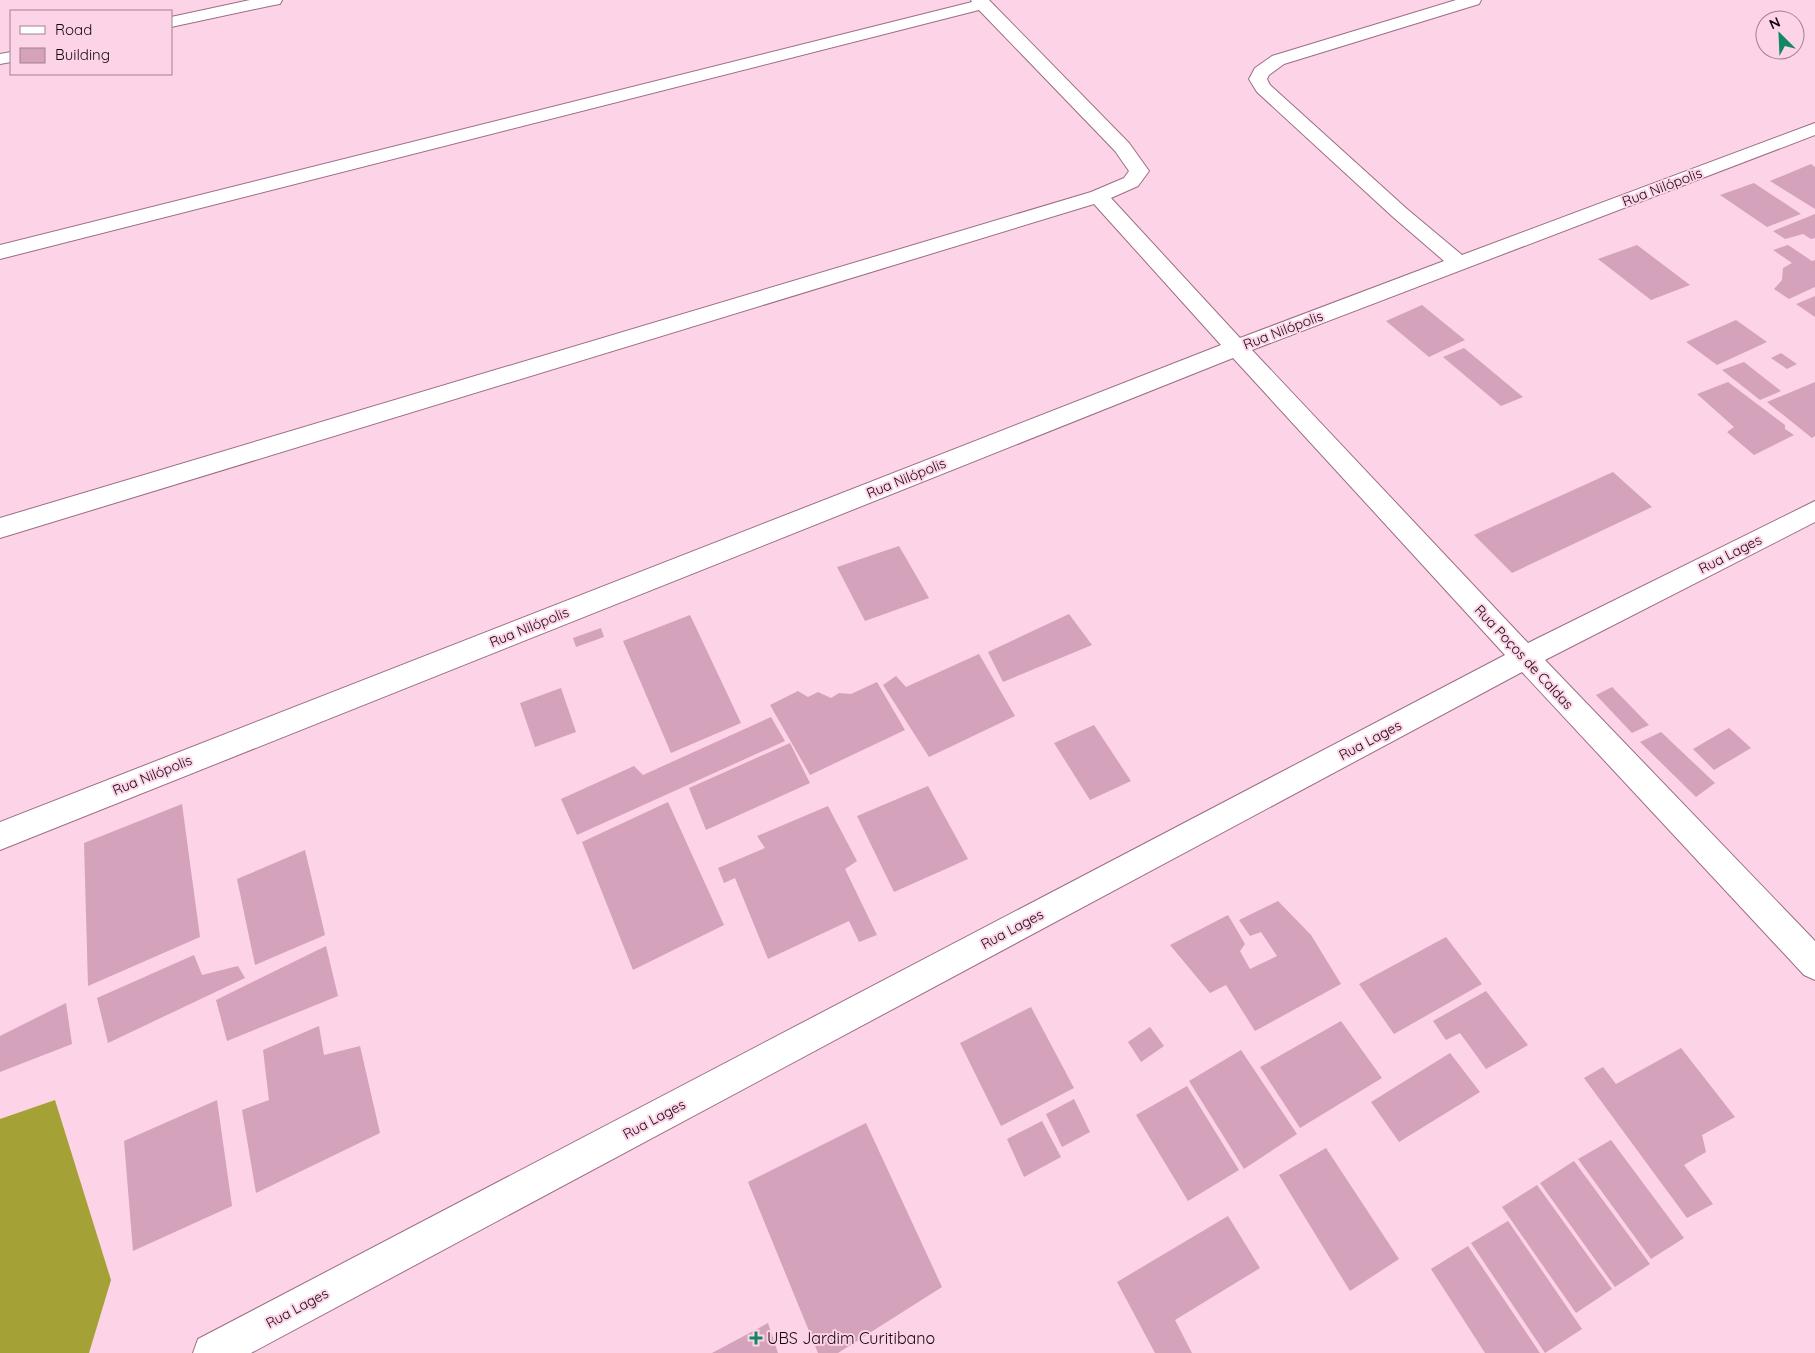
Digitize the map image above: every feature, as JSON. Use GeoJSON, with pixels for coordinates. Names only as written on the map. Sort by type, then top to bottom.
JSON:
{"type":"FeatureCollection","features":[{"type":"Feature","properties":{"kind":"street"},"geometry":{"type":"LineString","coordinates":[[172,22],[274,0]]}},
{"type":"Feature","properties":{"kind":"street"},"geometry":{"type":"LineString","coordinates":[[1459,263],[1400,213],[1263,88],[1258,79],[1261,72],[1278,60],[1473,0]]}},
{"type":"Feature","properties":{"kind":"street"},"geometry":{"type":"LineString","coordinates":[[0,252],[981,2],[1122,146],[1139,171],[1131,182],[1098,196],[0,528]]}},
{"type":"Feature","properties":{"kind":"street","name":"Rua Nilópolis"},"geometry":{"type":"LineString","coordinates":[[0,836],[1235,348],[1815,129]]}},
{"type":"Feature","properties":{"kind":"street","name":"Rua Poços de Caldas"},"geometry":{"type":"LineString","coordinates":[[1098,196],[1235,348],[1524,658],[1815,964]]}},
{"type":"Feature","properties":{"kind":"street","name":"Rua Lages"},"geometry":{"type":"LineString","coordinates":[[212,1353],[1524,658],[1815,511]]}},
{"type":"Feature","properties":{"kind":"shaded area"},"geometry":{"type":"Polygon","coordinates":[[[55,1100],[111,1280],[89,1353],[0,1353],[0,1119],[55,1100]]]}},
{"type":"Feature","properties":{"kind":"building"},"geometry":{"type":"Polygon","coordinates":[[[1811,164],[1815,167],[1815,209],[1770,181],[1811,164]]]}},
{"type":"Feature","properties":{"kind":"building"},"geometry":{"type":"Polygon","coordinates":[[[1754,183],[1801,214],[1767,227],[1720,195],[1754,183]]]}},
{"type":"Feature","properties":{"kind":"building"},"geometry":{"type":"Polygon","coordinates":[[[1815,214],[1815,238],[1811,239],[1803,234],[1785,239],[1773,231],[1815,214]]]}},
{"type":"Feature","properties":{"kind":"building"},"geometry":{"type":"Polygon","coordinates":[[[1637,245],[1690,285],[1651,300],[1598,259],[1637,245]]]}},
{"type":"Feature","properties":{"kind":"building"},"geometry":{"type":"Polygon","coordinates":[[[1788,245],[1812,261],[1815,260],[1815,287],[1789,299],[1774,289],[1782,280],[1783,268],[1792,263],[1773,250],[1788,245]]]}},
{"type":"Feature","properties":{"kind":"building"},"geometry":{"type":"Polygon","coordinates":[[[1815,296],[1815,317],[1796,304],[1815,296]]]}},
{"type":"Feature","properties":{"kind":"building"},"geometry":{"type":"Polygon","coordinates":[[[1422,305],[1465,340],[1429,357],[1386,321],[1422,305]]]}},
{"type":"Feature","properties":{"kind":"building"},"geometry":{"type":"Polygon","coordinates":[[[1736,320],[1767,342],[1717,365],[1686,342],[1736,320]]]}},
{"type":"Feature","properties":{"kind":"building"},"geometry":{"type":"Polygon","coordinates":[[[1464,348],[1523,397],[1501,406],[1443,357],[1464,348]]]}},
{"type":"Feature","properties":{"kind":"building"},"geometry":{"type":"Polygon","coordinates":[[[1781,353],[1797,364],[1787,369],[1771,358],[1781,353]]]}},
{"type":"Feature","properties":{"kind":"building"},"geometry":{"type":"Polygon","coordinates":[[[1744,362],[1781,391],[1760,400],[1722,370],[1744,362]]]}},
{"type":"Feature","properties":{"kind":"building"},"geometry":{"type":"Polygon","coordinates":[[[1728,382],[1785,425],[1785,429],[1794,435],[1754,455],[1727,432],[1734,427],[1697,394],[1728,382]]]}},
{"type":"Feature","properties":{"kind":"building"},"geometry":{"type":"Polygon","coordinates":[[[1815,382],[1815,436],[1812,438],[1767,402],[1815,382]]]}},
{"type":"Feature","properties":{"kind":"building"},"geometry":{"type":"Polygon","coordinates":[[[1613,472],[1652,507],[1512,573],[1474,535],[1613,472]]]}},
{"type":"Feature","properties":{"kind":"building"},"geometry":{"type":"Polygon","coordinates":[[[899,546],[929,598],[865,621],[837,567],[899,546]]]}},
{"type":"Feature","properties":{"kind":"building"},"geometry":{"type":"Polygon","coordinates":[[[1069,614],[1092,645],[1003,682],[988,652],[1069,614]]]}},
{"type":"Feature","properties":{"kind":"building"},"geometry":{"type":"Polygon","coordinates":[[[690,615],[741,723],[671,753],[623,641],[690,615]]]}},
{"type":"Feature","properties":{"kind":"building"},"geometry":{"type":"Polygon","coordinates":[[[601,628],[604,637],[576,647],[573,638],[601,628]]]}},
{"type":"Feature","properties":{"kind":"building"},"geometry":{"type":"Polygon","coordinates":[[[979,654],[1015,716],[929,757],[883,685],[896,676],[906,687],[979,654]]]}},
{"type":"Feature","properties":{"kind":"building"},"geometry":{"type":"Polygon","coordinates":[[[877,682],[905,730],[810,775],[770,705],[798,691],[808,697],[818,692],[831,698],[839,693],[851,694],[877,682]]]}},
{"type":"Feature","properties":{"kind":"building"},"geometry":{"type":"Polygon","coordinates":[[[1612,687],[1649,725],[1632,733],[1596,695],[1612,687]]]}},
{"type":"Feature","properties":{"kind":"building"},"geometry":{"type":"Polygon","coordinates":[[[561,688],[576,732],[535,747],[520,703],[561,688]]]}},
{"type":"Feature","properties":{"kind":"building"},"geometry":{"type":"Polygon","coordinates":[[[771,717],[785,741],[577,835],[561,799],[634,766],[643,775],[771,717]]]}},
{"type":"Feature","properties":{"kind":"building"},"geometry":{"type":"Polygon","coordinates":[[[1094,725],[1131,781],[1090,800],[1054,743],[1094,725]]]}},
{"type":"Feature","properties":{"kind":"building"},"geometry":{"type":"Polygon","coordinates":[[[1729,728],[1751,748],[1714,770],[1693,749],[1729,728]]]}},
{"type":"Feature","properties":{"kind":"building"},"geometry":{"type":"Polygon","coordinates":[[[1661,732],[1715,783],[1696,797],[1640,742],[1661,732]]]}},
{"type":"Feature","properties":{"kind":"building"},"geometry":{"type":"Polygon","coordinates":[[[790,743],[810,783],[706,830],[689,788],[790,743]]]}},
{"type":"Feature","properties":{"kind":"building"},"geometry":{"type":"Polygon","coordinates":[[[928,786],[968,859],[894,892],[857,816],[928,786]]]}},
{"type":"Feature","properties":{"kind":"building"},"geometry":{"type":"Polygon","coordinates":[[[668,802],[724,925],[633,970],[582,842],[668,802]]]}},
{"type":"Feature","properties":{"kind":"building"},"geometry":{"type":"Polygon","coordinates":[[[182,804],[200,937],[88,986],[84,843],[182,804]]]}},
{"type":"Feature","properties":{"kind":"building"},"geometry":{"type":"Polygon","coordinates":[[[828,806],[857,861],[845,869],[877,935],[859,942],[849,921],[768,959],[735,878],[724,883],[718,868],[765,848],[757,836],[828,806]]]}},
{"type":"Feature","properties":{"kind":"building"},"geometry":{"type":"Polygon","coordinates":[[[305,850],[325,935],[255,965],[237,879],[305,850]]]}},
{"type":"Feature","properties":{"kind":"building"},"geometry":{"type":"Polygon","coordinates":[[[1278,901],[1311,935],[1341,984],[1255,1031],[1226,985],[1210,993],[1170,945],[1228,915],[1245,944],[1240,951],[1250,969],[1277,956],[1261,932],[1250,936],[1239,920],[1278,901]]]}},
{"type":"Feature","properties":{"kind":"building"},"geometry":{"type":"Polygon","coordinates":[[[1446,937],[1482,984],[1394,1034],[1359,984],[1446,937]]]}},
{"type":"Feature","properties":{"kind":"building"},"geometry":{"type":"Polygon","coordinates":[[[326,946],[338,996],[227,1041],[216,1000],[326,946]]]}},
{"type":"Feature","properties":{"kind":"building"},"geometry":{"type":"Polygon","coordinates":[[[194,955],[202,975],[238,966],[245,978],[108,1043],[97,998],[194,955]]]}},
{"type":"Feature","properties":{"kind":"building"},"geometry":{"type":"Polygon","coordinates":[[[1486,991],[1528,1045],[1486,1069],[1460,1033],[1446,1040],[1433,1021],[1486,991]]]}},
{"type":"Feature","properties":{"kind":"building"},"geometry":{"type":"Polygon","coordinates":[[[66,1003],[72,1044],[0,1072],[0,1036],[66,1003]]]}},
{"type":"Feature","properties":{"kind":"building"},"geometry":{"type":"Polygon","coordinates":[[[1031,1007],[1074,1088],[1001,1126],[960,1043],[1031,1007]]]}},
{"type":"Feature","properties":{"kind":"building"},"geometry":{"type":"Polygon","coordinates":[[[1341,1021],[1382,1078],[1300,1128],[1260,1067],[1341,1021]]]}},
{"type":"Feature","properties":{"kind":"building"},"geometry":{"type":"Polygon","coordinates":[[[319,1026],[324,1055],[360,1046],[380,1133],[256,1193],[242,1110],[269,1100],[263,1050],[319,1026]]]}},
{"type":"Feature","properties":{"kind":"building"},"geometry":{"type":"Polygon","coordinates":[[[1150,1027],[1164,1046],[1141,1062],[1128,1042],[1150,1027]]]}},
{"type":"Feature","properties":{"kind":"building"},"geometry":{"type":"Polygon","coordinates":[[[1681,1048],[1735,1117],[1702,1135],[1706,1152],[1684,1165],[1713,1204],[1687,1218],[1584,1078],[1603,1067],[1616,1084],[1681,1048]]]}},
{"type":"Feature","properties":{"kind":"building"},"geometry":{"type":"Polygon","coordinates":[[[1241,1050],[1297,1134],[1244,1169],[1189,1081],[1241,1050]]]}},
{"type":"Feature","properties":{"kind":"building"},"geometry":{"type":"Polygon","coordinates":[[[1450,1053],[1480,1092],[1399,1142],[1371,1102],[1450,1053]]]}},
{"type":"Feature","properties":{"kind":"building"},"geometry":{"type":"Polygon","coordinates":[[[1187,1086],[1239,1170],[1188,1201],[1136,1115],[1187,1086]]]}},
{"type":"Feature","properties":{"kind":"building"},"geometry":{"type":"Polygon","coordinates":[[[1074,1099],[1090,1132],[1062,1147],[1046,1114],[1074,1099]]]}},
{"type":"Feature","properties":{"kind":"building"},"geometry":{"type":"Polygon","coordinates":[[[217,1100],[232,1206],[133,1251],[124,1141],[217,1100]]]}},
{"type":"Feature","properties":{"kind":"building"},"geometry":{"type":"Polygon","coordinates":[[[1042,1121],[1061,1157],[1024,1177],[1007,1139],[1042,1121]]]}},
{"type":"Feature","properties":{"kind":"building"},"geometry":{"type":"Polygon","coordinates":[[[866,1123],[942,1287],[838,1353],[818,1353],[748,1182],[866,1123]]]}},
{"type":"Feature","properties":{"kind":"building"},"geometry":{"type":"Polygon","coordinates":[[[1611,1140],[1684,1238],[1651,1259],[1578,1159],[1611,1140]]]}},
{"type":"Feature","properties":{"kind":"building"},"geometry":{"type":"Polygon","coordinates":[[[1326,1148],[1399,1259],[1350,1291],[1279,1175],[1326,1148]]]}},
{"type":"Feature","properties":{"kind":"building"},"geometry":{"type":"Polygon","coordinates":[[[1574,1161],[1650,1264],[1615,1287],[1540,1183],[1574,1161]]]}},
{"type":"Feature","properties":{"kind":"building"},"geometry":{"type":"Polygon","coordinates":[[[1537,1185],[1612,1289],[1576,1313],[1502,1207],[1537,1185]]]}},
{"type":"Feature","properties":{"kind":"building"},"geometry":{"type":"Polygon","coordinates":[[[1228,1216],[1260,1268],[1175,1320],[1192,1353],[1155,1353],[1117,1282],[1228,1216]]]}},
{"type":"Feature","properties":{"kind":"building"},"geometry":{"type":"Polygon","coordinates":[[[1508,1221],[1582,1329],[1545,1353],[1471,1243],[1508,1221]]]}},
{"type":"Feature","properties":{"kind":"building"},"geometry":{"type":"Polygon","coordinates":[[[1468,1246],[1540,1353],[1485,1353],[1431,1269],[1468,1246]]]}},
{"type":"Feature","properties":{"kind":"building","name":"UBS Jardim Curitibano"},"geometry":{"type":"Polygon","coordinates":[[[768,1323],[778,1353],[712,1353],[768,1323]]]}},
{"type":"Feature","properties":{"kind":"place","name":"UBS Jardim Curitibano"},"geometry":{"type":"Point","coordinates":[756,1338]}}]}
